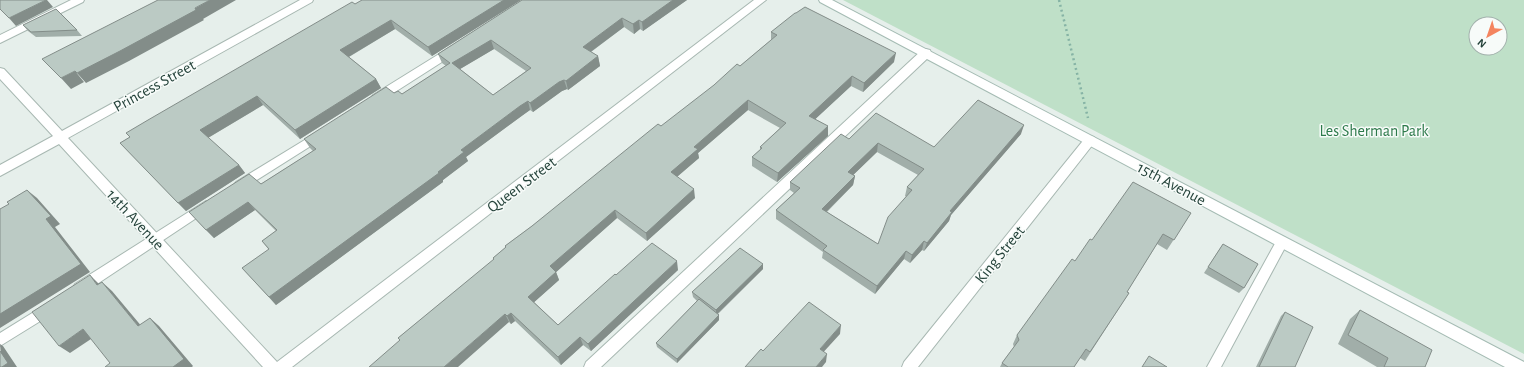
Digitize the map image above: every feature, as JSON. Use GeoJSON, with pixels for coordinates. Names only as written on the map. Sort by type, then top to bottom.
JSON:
{"type":"FeatureCollection","features":[{"type":"Feature","properties":{"kind":"street"},"geometry":{"type":"LineString","coordinates":[[0,39],[79,0]]}},
{"type":"Feature","properties":{"kind":"street","name":"Princess Street"},"geometry":{"type":"LineString","coordinates":[[0,171],[308,0]]}},
{"type":"Feature","properties":{"kind":"street","name":"Queen Street"},"geometry":{"type":"LineString","coordinates":[[281,367],[761,0]]}},
{"type":"Feature","properties":{"kind":"street","name":"15th Avenue"},"geometry":{"type":"LineString","coordinates":[[824,0],[1519,367]]}},
{"type":"Feature","properties":{"kind":"street"},"geometry":{"type":"LineString","coordinates":[[370,102],[464,43]]}},
{"type":"Feature","properties":{"kind":"street"},"geometry":{"type":"LineString","coordinates":[[591,367],[926,53]]}},
{"type":"Feature","properties":{"kind":"street","name":"14th Avenue"},"geometry":{"type":"LineString","coordinates":[[0,72],[272,367]]}},
{"type":"Feature","properties":{"kind":"street"},"geometry":{"type":"LineString","coordinates":[[228,192],[329,128]]}},
{"type":"Feature","properties":{"kind":"street","name":"King Street"},"geometry":{"type":"LineString","coordinates":[[909,367],[1090,140]]}},
{"type":"Feature","properties":{"kind":"street"},"geometry":{"type":"LineString","coordinates":[[71,294],[215,201]]}},
{"type":"Feature","properties":{"kind":"street"},"geometry":{"type":"LineString","coordinates":[[1214,367],[1282,242]]}},
{"type":"Feature","properties":{"kind":"street"},"geometry":{"type":"LineString","coordinates":[[0,340],[58,302]]}},
{"type":"Feature","properties":{"kind":"path"},"geometry":{"type":"LineString","coordinates":[[1059,0],[1088,113],[1090,140]]}},
{"type":"Feature","properties":{"kind":"green space","name":"Les Sherman Park"},"geometry":{"type":"Polygon","coordinates":[[[843,0],[1524,0],[1524,354],[843,0]]]}},
{"type":"Feature","properties":{"kind":"building"},"geometry":{"type":"Polygon","coordinates":[[[0,0],[46,0],[9,18],[0,9],[0,0]]]}},
{"type":"Feature","properties":{"kind":"building"},"geometry":{"type":"Polygon","coordinates":[[[158,0],[210,0],[195,8],[196,10],[77,73],[75,71],[61,78],[42,59],[158,0]]]}},
{"type":"Feature","properties":{"kind":"building"},"geometry":{"type":"Polygon","coordinates":[[[362,0],[504,0],[428,47],[391,20],[340,50],[376,79],[295,130],[257,96],[200,130],[239,165],[178,203],[120,143],[130,137],[126,133],[148,120],[352,2],[355,4],[362,0]]]}},
{"type":"Feature","properties":{"kind":"building"},"geometry":{"type":"Polygon","coordinates":[[[522,0],[673,0],[642,22],[639,20],[633,24],[622,18],[583,47],[598,56],[566,81],[564,80],[559,82],[530,103],[528,101],[520,106],[461,150],[464,152],[438,172],[439,173],[269,297],[242,268],[269,249],[262,241],[277,230],[248,202],[206,230],[189,212],[249,174],[261,184],[316,149],[304,139],[386,87],[394,93],[398,91],[402,94],[450,63],[438,54],[522,0]],[[491,40],[452,63],[493,95],[531,68],[491,40]]]}},
{"type":"Feature","properties":{"kind":"building"},"geometry":{"type":"Polygon","coordinates":[[[805,7],[896,53],[864,83],[852,76],[809,116],[828,126],[778,173],[752,157],[762,148],[760,147],[786,123],[748,100],[694,147],[698,149],[671,172],[694,189],[646,233],[615,210],[550,266],[556,272],[528,297],[558,325],[652,243],[677,261],[588,344],[580,337],[558,357],[511,313],[507,316],[505,314],[444,367],[369,367],[400,340],[398,338],[494,259],[493,258],[506,247],[505,246],[658,124],[661,126],[714,85],[737,64],[740,66],[777,35],[771,32],[805,7]]]}},
{"type":"Feature","properties":{"kind":"building"},"geometry":{"type":"Polygon","coordinates":[[[56,9],[77,30],[31,32],[23,25],[56,9]]]}},
{"type":"Feature","properties":{"kind":"building"},"geometry":{"type":"Polygon","coordinates":[[[978,100],[1024,125],[950,211],[952,212],[927,243],[924,241],[912,255],[906,251],[877,286],[823,250],[827,246],[776,210],[800,188],[790,182],[841,134],[849,139],[876,113],[934,147],[978,100]],[[878,143],[848,172],[855,176],[822,209],[878,244],[888,217],[912,190],[907,187],[924,169],[878,143]]]}},
{"type":"Feature","properties":{"kind":"building"},"geometry":{"type":"Polygon","coordinates":[[[1133,182],[1191,213],[1174,240],[1163,234],[1127,292],[1129,293],[1090,352],[1086,349],[1074,367],[1008,367],[1002,363],[1019,340],[1017,335],[1072,259],[1075,261],[1090,239],[1092,240],[1133,182]]]}},
{"type":"Feature","properties":{"kind":"building"},"geometry":{"type":"Polygon","coordinates":[[[27,190],[51,216],[46,219],[81,264],[0,314],[0,209],[9,204],[7,202],[27,190]]]}},
{"type":"Feature","properties":{"kind":"building"},"geometry":{"type":"Polygon","coordinates":[[[1223,244],[1258,264],[1244,288],[1208,267],[1223,244]]]}},
{"type":"Feature","properties":{"kind":"building"},"geometry":{"type":"Polygon","coordinates":[[[740,248],[763,264],[716,310],[692,292],[740,248]]]}},
{"type":"Feature","properties":{"kind":"building"},"geometry":{"type":"Polygon","coordinates":[[[90,275],[97,285],[102,282],[138,326],[150,318],[184,359],[173,367],[105,367],[110,363],[83,329],[59,346],[32,312],[90,275]]]}},
{"type":"Feature","properties":{"kind":"building"},"geometry":{"type":"Polygon","coordinates":[[[699,299],[719,315],[677,359],[656,343],[699,299]]]}},
{"type":"Feature","properties":{"kind":"building"},"geometry":{"type":"Polygon","coordinates":[[[809,302],[841,325],[820,349],[827,354],[816,367],[745,367],[761,349],[763,351],[809,302]]]}},
{"type":"Feature","properties":{"kind":"building"},"geometry":{"type":"Polygon","coordinates":[[[1360,310],[1432,350],[1425,367],[1384,367],[1388,358],[1348,335],[1360,310]]]}},
{"type":"Feature","properties":{"kind":"building"},"geometry":{"type":"Polygon","coordinates":[[[1285,312],[1313,327],[1295,367],[1259,367],[1285,312]]]}},
{"type":"Feature","properties":{"kind":"building"},"geometry":{"type":"Polygon","coordinates":[[[0,351],[8,363],[2,367],[0,367],[0,351]]]}},
{"type":"Feature","properties":{"kind":"building"},"geometry":{"type":"Polygon","coordinates":[[[1149,356],[1167,367],[1142,367],[1149,356]]]}}]}
